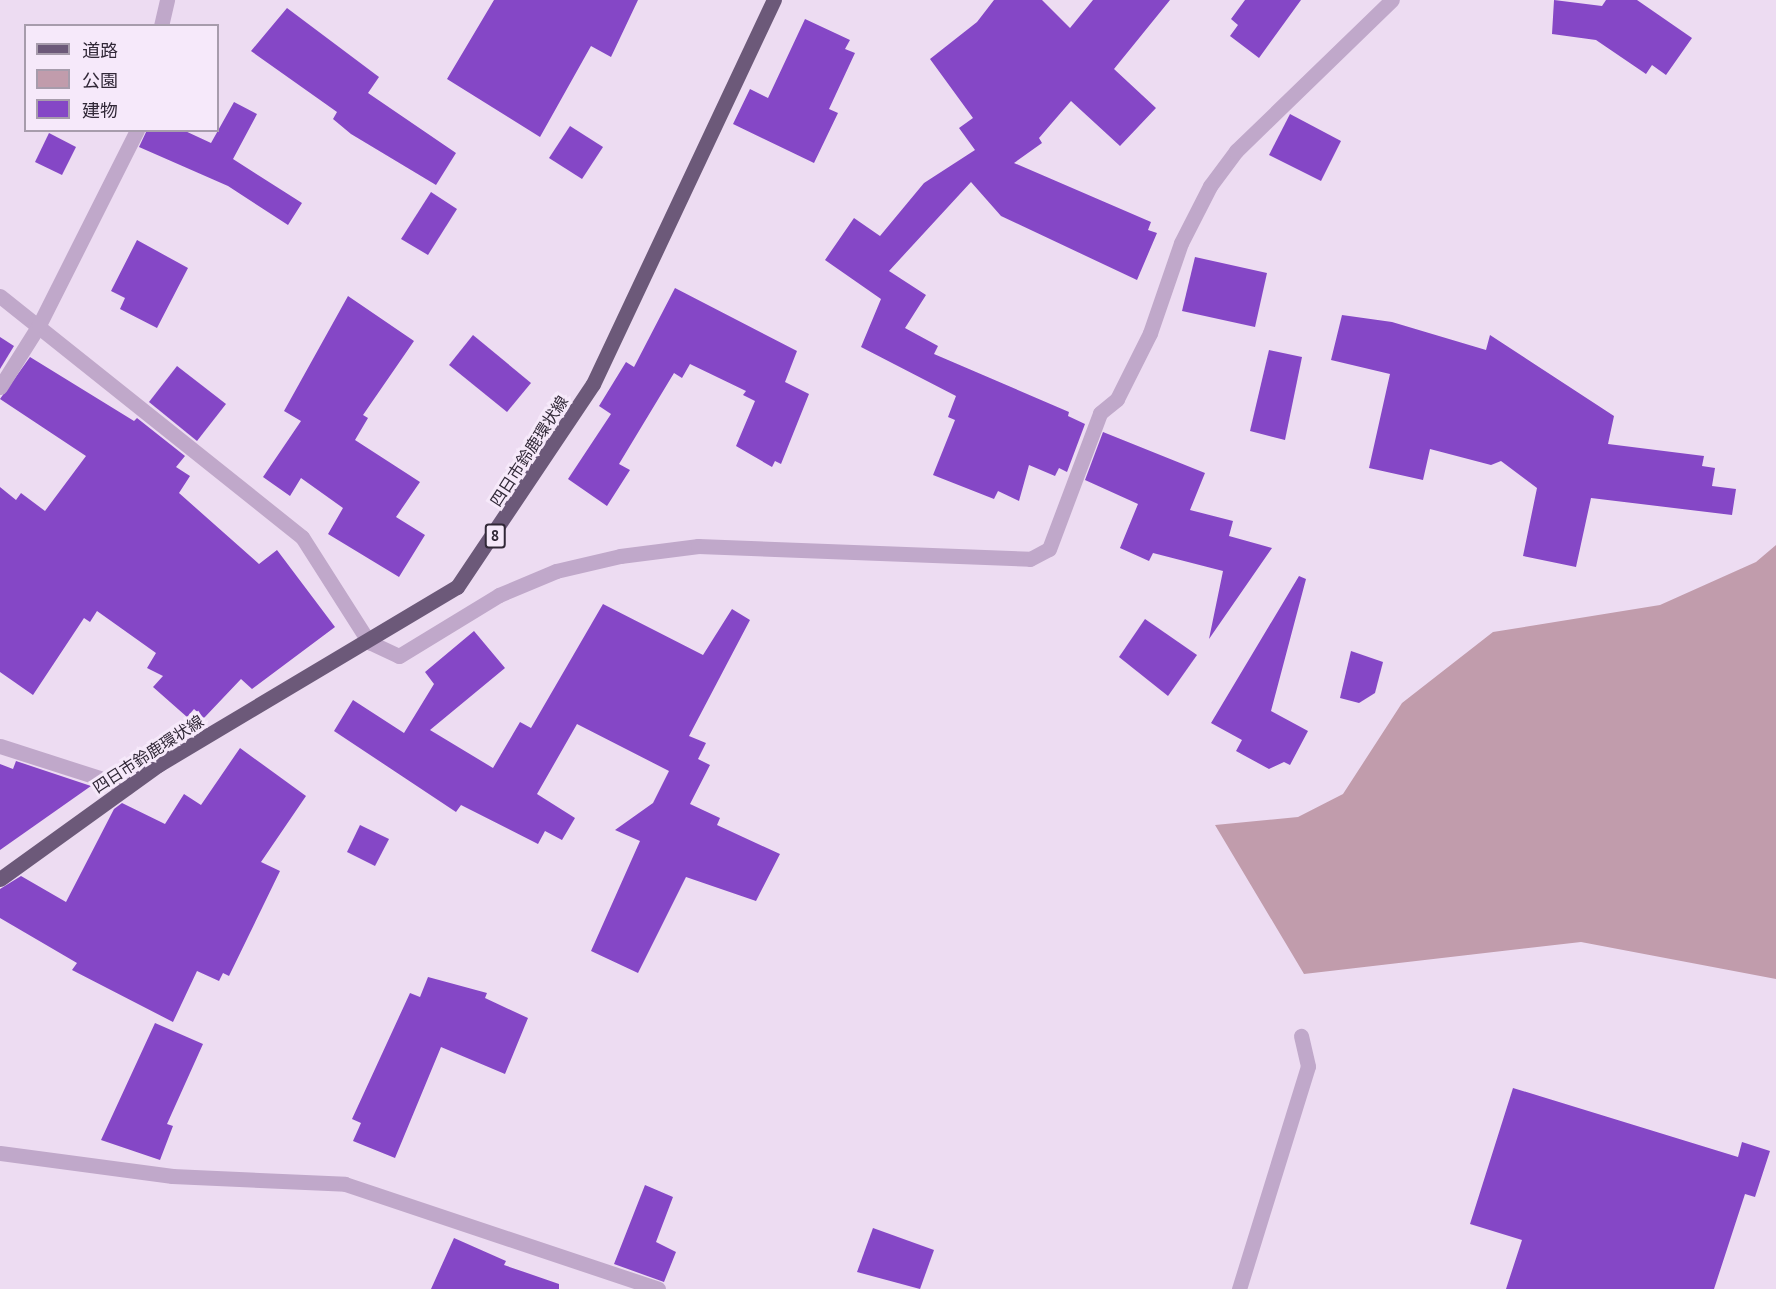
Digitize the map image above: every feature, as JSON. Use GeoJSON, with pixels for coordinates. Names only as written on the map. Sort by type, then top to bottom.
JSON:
{"type":"FeatureCollection","features":[{"type":"Feature","properties":{"kind":"main road","name":"四日市鈴鹿環状線"},"geometry":{"type":"LineString","coordinates":[[0,879],[128,787],[457,587],[562,434],[593,384],[774,0]]}},
{"type":"Feature","properties":{"kind":"street"},"geometry":{"type":"LineString","coordinates":[[161,24],[167,0]]}},
{"type":"Feature","properties":{"kind":"street"},"geometry":{"type":"LineString","coordinates":[[0,296],[302,537],[369,642],[399,656],[499,595],[556,571],[620,556],[698,546],[1030,559],[1050,549],[1100,413],[1117,399],[1150,333],[1181,243],[1210,186],[1236,151],[1392,0]]}},
{"type":"Feature","properties":{"kind":"street"},"geometry":{"type":"LineString","coordinates":[[0,387],[39,326],[136,132]]}},
{"type":"Feature","properties":{"kind":"street"},"geometry":{"type":"LineString","coordinates":[[0,746],[128,787]]}},
{"type":"Feature","properties":{"kind":"street"},"geometry":{"type":"LineString","coordinates":[[1239,1289],[1308,1066],[1301,1036]]}},
{"type":"Feature","properties":{"kind":"street"},"geometry":{"type":"LineString","coordinates":[[0,1153],[172,1176],[345,1184],[658,1289]]}},
{"type":"Feature","properties":{"kind":"green space"},"geometry":{"type":"Polygon","coordinates":[[[1776,545],[1776,979],[1581,942],[1304,974],[1215,825],[1298,817],[1343,794],[1402,703],[1493,632],[1660,605],[1756,562],[1776,545]]]}},
{"type":"Feature","properties":{"kind":"building"},"geometry":{"type":"Polygon","coordinates":[[[494,0],[638,0],[611,57],[591,46],[540,137],[447,79],[494,0]]]}},
{"type":"Feature","properties":{"kind":"building"},"geometry":{"type":"Polygon","coordinates":[[[994,0],[1042,0],[1070,28],[1093,0],[1170,0],[1114,69],[1156,108],[1120,146],[1071,101],[1039,138],[1042,143],[1014,163],[1151,222],[1148,230],[1157,233],[1137,280],[1001,216],[971,182],[889,271],[926,295],[905,328],[938,346],[934,354],[1069,412],[1068,416],[1085,424],[1067,472],[1059,468],[1055,476],[1029,465],[1019,501],[998,491],[994,499],[933,475],[955,420],[948,417],[956,396],[861,347],[881,299],[825,260],[854,218],[880,236],[924,183],[975,150],[959,128],[973,118],[930,59],[977,22],[994,0]]]}},
{"type":"Feature","properties":{"kind":"building"},"geometry":{"type":"Polygon","coordinates":[[[1245,0],[1301,0],[1259,58],[1230,36],[1238,25],[1231,19],[1245,0]]]}},
{"type":"Feature","properties":{"kind":"building"},"geometry":{"type":"Polygon","coordinates":[[[1554,0],[1602,6],[1606,0],[1637,0],[1692,38],[1666,75],[1652,65],[1646,74],[1596,40],[1552,34],[1554,0]]]}},
{"type":"Feature","properties":{"kind":"building"},"geometry":{"type":"Polygon","coordinates":[[[287,8],[379,77],[368,93],[456,153],[436,185],[351,134],[333,119],[337,112],[251,51],[287,8]]]}},
{"type":"Feature","properties":{"kind":"building"},"geometry":{"type":"Polygon","coordinates":[[[805,19],[850,40],[845,49],[855,53],[829,109],[838,113],[814,163],[733,124],[750,89],[768,98],[805,19]]]}},
{"type":"Feature","properties":{"kind":"building"},"geometry":{"type":"Polygon","coordinates":[[[234,102],[257,114],[233,159],[302,203],[288,225],[228,186],[139,147],[146,132],[187,132],[211,143],[234,102]]]}},
{"type":"Feature","properties":{"kind":"building"},"geometry":{"type":"Polygon","coordinates":[[[1290,114],[1341,141],[1321,181],[1269,155],[1290,114]]]}},
{"type":"Feature","properties":{"kind":"building"},"geometry":{"type":"Polygon","coordinates":[[[570,126],[603,147],[582,179],[549,158],[570,126]]]}},
{"type":"Feature","properties":{"kind":"building"},"geometry":{"type":"Polygon","coordinates":[[[49,133],[76,147],[62,175],[35,162],[49,133]]]}},
{"type":"Feature","properties":{"kind":"building"},"geometry":{"type":"Polygon","coordinates":[[[431,192],[457,209],[428,255],[401,239],[431,192]]]}},
{"type":"Feature","properties":{"kind":"building"},"geometry":{"type":"Polygon","coordinates":[[[137,240],[188,268],[157,328],[120,309],[125,298],[111,291],[137,240]]]}},
{"type":"Feature","properties":{"kind":"building"},"geometry":{"type":"Polygon","coordinates":[[[1195,257],[1267,273],[1255,327],[1182,311],[1195,257]]]}},
{"type":"Feature","properties":{"kind":"building"},"geometry":{"type":"Polygon","coordinates":[[[675,288],[797,351],[785,382],[809,394],[781,464],[775,461],[772,467],[736,446],[755,401],[743,395],[746,391],[690,364],[682,378],[674,373],[619,464],[630,470],[607,506],[568,479],[611,414],[599,406],[626,362],[634,367],[675,288]]]}},
{"type":"Feature","properties":{"kind":"building"},"geometry":{"type":"Polygon","coordinates":[[[348,296],[414,341],[363,415],[368,418],[355,440],[420,482],[396,517],[425,535],[399,577],[328,534],[343,508],[301,478],[290,496],[263,477],[301,421],[284,411],[348,296]]]}},
{"type":"Feature","properties":{"kind":"building"},"geometry":{"type":"Polygon","coordinates":[[[1342,315],[1392,322],[1486,350],[1490,335],[1614,416],[1608,444],[1704,456],[1702,466],[1715,468],[1712,486],[1736,489],[1732,515],[1591,498],[1576,567],[1523,556],[1537,488],[1501,461],[1491,465],[1430,449],[1423,480],[1369,468],[1390,374],[1331,360],[1342,315]]]}},
{"type":"Feature","properties":{"kind":"building"},"geometry":{"type":"Polygon","coordinates":[[[473,335],[531,383],[507,412],[449,365],[473,335]]]}},
{"type":"Feature","properties":{"kind":"building"},"geometry":{"type":"Polygon","coordinates":[[[0,337],[14,346],[0,369],[0,337]]]}},
{"type":"Feature","properties":{"kind":"building"},"geometry":{"type":"Polygon","coordinates":[[[1269,350],[1302,357],[1285,440],[1250,431],[1269,350]]]}},
{"type":"Feature","properties":{"kind":"building"},"geometry":{"type":"Polygon","coordinates":[[[30,357],[134,421],[137,418],[185,456],[176,467],[190,476],[179,493],[259,564],[277,550],[335,627],[252,689],[241,679],[204,718],[194,709],[187,717],[153,687],[163,676],[147,668],[156,653],[97,611],[90,622],[84,618],[33,695],[0,672],[0,487],[16,500],[21,493],[45,511],[86,456],[0,399],[30,357]]]}},
{"type":"Feature","properties":{"kind":"building"},"geometry":{"type":"Polygon","coordinates":[[[177,366],[226,404],[197,441],[149,402],[177,366]]]}},
{"type":"Feature","properties":{"kind":"building"},"geometry":{"type":"Polygon","coordinates":[[[1103,432],[1205,473],[1190,510],[1233,521],[1229,536],[1272,548],[1209,639],[1223,571],[1153,553],[1149,561],[1120,548],[1138,504],[1085,480],[1103,432]]]}},
{"type":"Feature","properties":{"kind":"building"},"geometry":{"type":"Polygon","coordinates":[[[1299,576],[1306,579],[1271,711],[1308,731],[1290,765],[1284,762],[1269,769],[1236,751],[1242,740],[1211,723],[1299,576]]]}},
{"type":"Feature","properties":{"kind":"building"},"geometry":{"type":"Polygon","coordinates":[[[603,604],[703,655],[732,609],[750,620],[689,736],[706,743],[698,759],[710,765],[690,804],[720,818],[717,825],[780,854],[756,901],[686,877],[638,973],[591,951],[640,841],[615,830],[653,803],[669,771],[577,724],[537,794],[575,818],[562,840],[545,831],[538,844],[461,805],[456,812],[334,731],[353,700],[404,733],[434,684],[425,672],[474,631],[505,668],[430,730],[493,768],[520,722],[531,728],[603,604]]]}},
{"type":"Feature","properties":{"kind":"building"},"geometry":{"type":"Polygon","coordinates":[[[1145,619],[1197,655],[1168,696],[1119,657],[1145,619]]]}},
{"type":"Feature","properties":{"kind":"building"},"geometry":{"type":"Polygon","coordinates":[[[1351,651],[1383,662],[1375,693],[1359,703],[1340,698],[1351,651]]]}},
{"type":"Feature","properties":{"kind":"building"},"geometry":{"type":"Polygon","coordinates":[[[240,748],[306,796],[261,862],[280,871],[229,976],[223,973],[219,981],[197,971],[173,1022],[72,970],[77,963],[0,918],[0,889],[21,876],[66,902],[114,809],[122,803],[165,824],[184,794],[201,805],[240,748]]]}},
{"type":"Feature","properties":{"kind":"building"},"geometry":{"type":"Polygon","coordinates":[[[16,761],[91,786],[0,850],[0,764],[13,769],[16,761]]]}},
{"type":"Feature","properties":{"kind":"building"},"geometry":{"type":"Polygon","coordinates":[[[360,825],[389,839],[375,866],[347,852],[360,825]]]}},
{"type":"Feature","properties":{"kind":"building"},"geometry":{"type":"Polygon","coordinates":[[[428,977],[487,993],[485,998],[528,1018],[505,1074],[441,1047],[395,1158],[353,1141],[361,1123],[352,1119],[410,993],[420,997],[428,977]]]}},
{"type":"Feature","properties":{"kind":"building"},"geometry":{"type":"Polygon","coordinates":[[[155,1023],[203,1044],[167,1124],[173,1126],[160,1160],[101,1140],[155,1023]]]}},
{"type":"Feature","properties":{"kind":"building"},"geometry":{"type":"Polygon","coordinates":[[[1513,1088],[1738,1157],[1742,1142],[1770,1151],[1755,1197],[1745,1194],[1714,1289],[1506,1289],[1522,1240],[1470,1224],[1513,1088]]]}},
{"type":"Feature","properties":{"kind":"building"},"geometry":{"type":"Polygon","coordinates":[[[645,1185],[673,1197],[656,1242],[676,1252],[664,1282],[614,1264],[645,1185]]]}},
{"type":"Feature","properties":{"kind":"building"},"geometry":{"type":"Polygon","coordinates":[[[873,1228],[934,1250],[920,1289],[857,1272],[873,1228]]]}},
{"type":"Feature","properties":{"kind":"building"},"geometry":{"type":"Polygon","coordinates":[[[454,1238],[506,1261],[504,1265],[559,1284],[559,1289],[431,1289],[454,1238]]]}}]}
